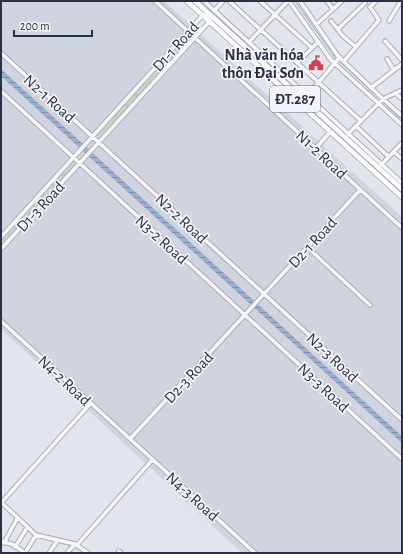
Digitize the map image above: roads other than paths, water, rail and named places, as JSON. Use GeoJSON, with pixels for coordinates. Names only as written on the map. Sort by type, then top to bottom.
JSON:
{"type":"FeatureCollection","features":[{"type":"Feature","properties":{"kind":"main road","name":"ĐT.287"},"geometry":{"type":"LineString","coordinates":[[187,1],[402,197]]}},
{"type":"Feature","properties":{"kind":"main road","name":"ĐT.287"},"geometry":{"type":"LineString","coordinates":[[195,1],[380,166],[402,190]]}},
{"type":"Feature","properties":{"kind":"main road"},"geometry":{"type":"LineString","coordinates":[[340,141],[346,135]]}},
{"type":"Feature","properties":{"kind":"street","name":"N1-2 Road"},"geometry":{"type":"LineString","coordinates":[[155,1],[402,228]]}},
{"type":"Feature","properties":{"kind":"street"},"geometry":{"type":"LineString","coordinates":[[204,1],[307,96],[346,135],[383,99],[402,90]]}},
{"type":"Feature","properties":{"kind":"street"},"geometry":{"type":"LineString","coordinates":[[210,15],[223,1]]}},
{"type":"Feature","properties":{"kind":"street"},"geometry":{"type":"LineString","coordinates":[[229,1],[361,121]]}},
{"type":"Feature","properties":{"kind":"street"},"geometry":{"type":"LineString","coordinates":[[260,1],[312,48]]}},
{"type":"Feature","properties":{"kind":"street"},"geometry":{"type":"LineString","coordinates":[[249,42],[289,1],[335,64],[402,125]]}},
{"type":"Feature","properties":{"kind":"street"},"geometry":{"type":"LineString","coordinates":[[300,1],[340,57],[402,116]]}},
{"type":"Feature","properties":{"kind":"street"},"geometry":{"type":"LineString","coordinates":[[327,1],[333,9]]}},
{"type":"Feature","properties":{"kind":"street"},"geometry":{"type":"LineString","coordinates":[[317,24],[342,1]]}},
{"type":"Feature","properties":{"kind":"street"},"geometry":{"type":"LineString","coordinates":[[344,61],[379,20],[370,6],[376,1]]}},
{"type":"Feature","properties":{"kind":"street"},"geometry":{"type":"LineString","coordinates":[[389,21],[401,1]]}},
{"type":"Feature","properties":{"kind":"street"},"geometry":{"type":"LineString","coordinates":[[338,29],[365,4]]}},
{"type":"Feature","properties":{"kind":"street","name":"D1-1 Road"},"geometry":{"type":"LineString","coordinates":[[73,158],[203,15],[210,15],[210,22],[79,164]]}},
{"type":"Feature","properties":{"kind":"street"},"geometry":{"type":"LineString","coordinates":[[331,21],[356,47]]}},
{"type":"Feature","properties":{"kind":"street"},"geometry":{"type":"LineString","coordinates":[[385,41],[402,60]]}},
{"type":"Feature","properties":{"kind":"street"},"geometry":{"type":"LineString","coordinates":[[297,63],[318,42]]}},
{"type":"Feature","properties":{"kind":"street","name":"N2-1 Road"},"geometry":{"type":"LineString","coordinates":[[1,53],[99,142]]}},
{"type":"Feature","properties":{"kind":"street"},"geometry":{"type":"LineString","coordinates":[[307,96],[340,57]]}},
{"type":"Feature","properties":{"kind":"street"},"geometry":{"type":"LineString","coordinates":[[387,59],[394,70]]}},
{"type":"Feature","properties":{"kind":"street"},"geometry":{"type":"LineString","coordinates":[[371,88],[402,64]]}},
{"type":"Feature","properties":{"kind":"street","name":"N3-2 Road"},"geometry":{"type":"LineString","coordinates":[[1,92],[245,315]]}},
{"type":"Feature","properties":{"kind":"street"},"geometry":{"type":"LineString","coordinates":[[395,93],[402,99]]}},
{"type":"Feature","properties":{"kind":"street"},"geometry":{"type":"LineString","coordinates":[[356,126],[389,157]]}},
{"type":"Feature","properties":{"kind":"street"},"geometry":{"type":"LineString","coordinates":[[315,148],[330,132]]}},
{"type":"Feature","properties":{"kind":"street","name":"N2-2 Road"},"geometry":{"type":"LineString","coordinates":[[99,142],[264,294]]}},
{"type":"Feature","properties":{"kind":"street"},"geometry":{"type":"LineString","coordinates":[[402,143],[380,166],[402,183]]}},
{"type":"Feature","properties":{"kind":"street"},"geometry":{"type":"LineString","coordinates":[[394,152],[402,160]]}},
{"type":"Feature","properties":{"kind":"street","name":"D1-3 Road"},"geometry":{"type":"LineString","coordinates":[[1,237],[73,158]]}},
{"type":"Feature","properties":{"kind":"street","name":"D1-3 Road"},"geometry":{"type":"LineString","coordinates":[[1,249],[79,164]]}},
{"type":"Feature","properties":{"kind":"street","name":"D2-1 Road"},"geometry":{"type":"LineString","coordinates":[[245,315],[360,190]]}},
{"type":"Feature","properties":{"kind":"street"},"geometry":{"type":"LineString","coordinates":[[307,247],[370,306]]}},
{"type":"Feature","properties":{"kind":"street","name":"N2-3 Road"},"geometry":{"type":"LineString","coordinates":[[264,294],[402,420]]}},
{"type":"Feature","properties":{"kind":"street","name":"D2-3 Road"},"geometry":{"type":"LineString","coordinates":[[130,439],[245,315]]}},
{"type":"Feature","properties":{"kind":"street","name":"N3-3 Road"},"geometry":{"type":"LineString","coordinates":[[245,315],[402,459]]}},
{"type":"Feature","properties":{"kind":"street","name":"N4-2 Road"},"geometry":{"type":"LineString","coordinates":[[1,321],[130,439]]}},
{"type":"Feature","properties":{"kind":"street"},"geometry":{"type":"LineString","coordinates":[[1,509],[2,503],[90,404]]}},
{"type":"Feature","properties":{"kind":"street","name":"N4-3 Road"},"geometry":{"type":"LineString","coordinates":[[130,439],[255,553]]}},
{"type":"Feature","properties":{"kind":"street"},"geometry":{"type":"LineString","coordinates":[[67,553],[153,459]]}},
{"type":"Feature","properties":{"kind":"street"},"geometry":{"type":"LineString","coordinates":[[2,503],[17,519],[36,535],[76,544],[88,553]]}},
{"type":"Feature","properties":{"kind":"street"},"geometry":{"type":"LineString","coordinates":[[17,519],[2,542],[25,553],[36,535]]}},
{"type":"Feature","properties":{"kind":"street"},"geometry":{"type":"LineString","coordinates":[[15,547],[27,528]]}},
{"type":"Feature","properties":{"kind":"street"},"geometry":{"type":"LineString","coordinates":[[49,553],[58,540]]}},
{"type":"Feature","properties":{"kind":"water"},"geometry":{"type":"Polygon","coordinates":[[[1,69],[402,436],[402,443],[1,76],[1,69]]]}},
{"type":"Feature","properties":{"kind":"waterway"},"geometry":{"type":"LineString","coordinates":[[295,1],[336,59]]}},
{"type":"Feature","properties":{"kind":"waterway"},"geometry":{"type":"LineString","coordinates":[[339,61],[380,99]]}},
{"type":"Feature","properties":{"kind":"waterway"},"geometry":{"type":"LineString","coordinates":[[383,102],[402,120]]}},
{"type":"Feature","properties":{"kind":"place","name":"Nhà văn hóa thôn Đại Sơn"},"geometry":{"type":"Point","coordinates":[316,63]}}]}
